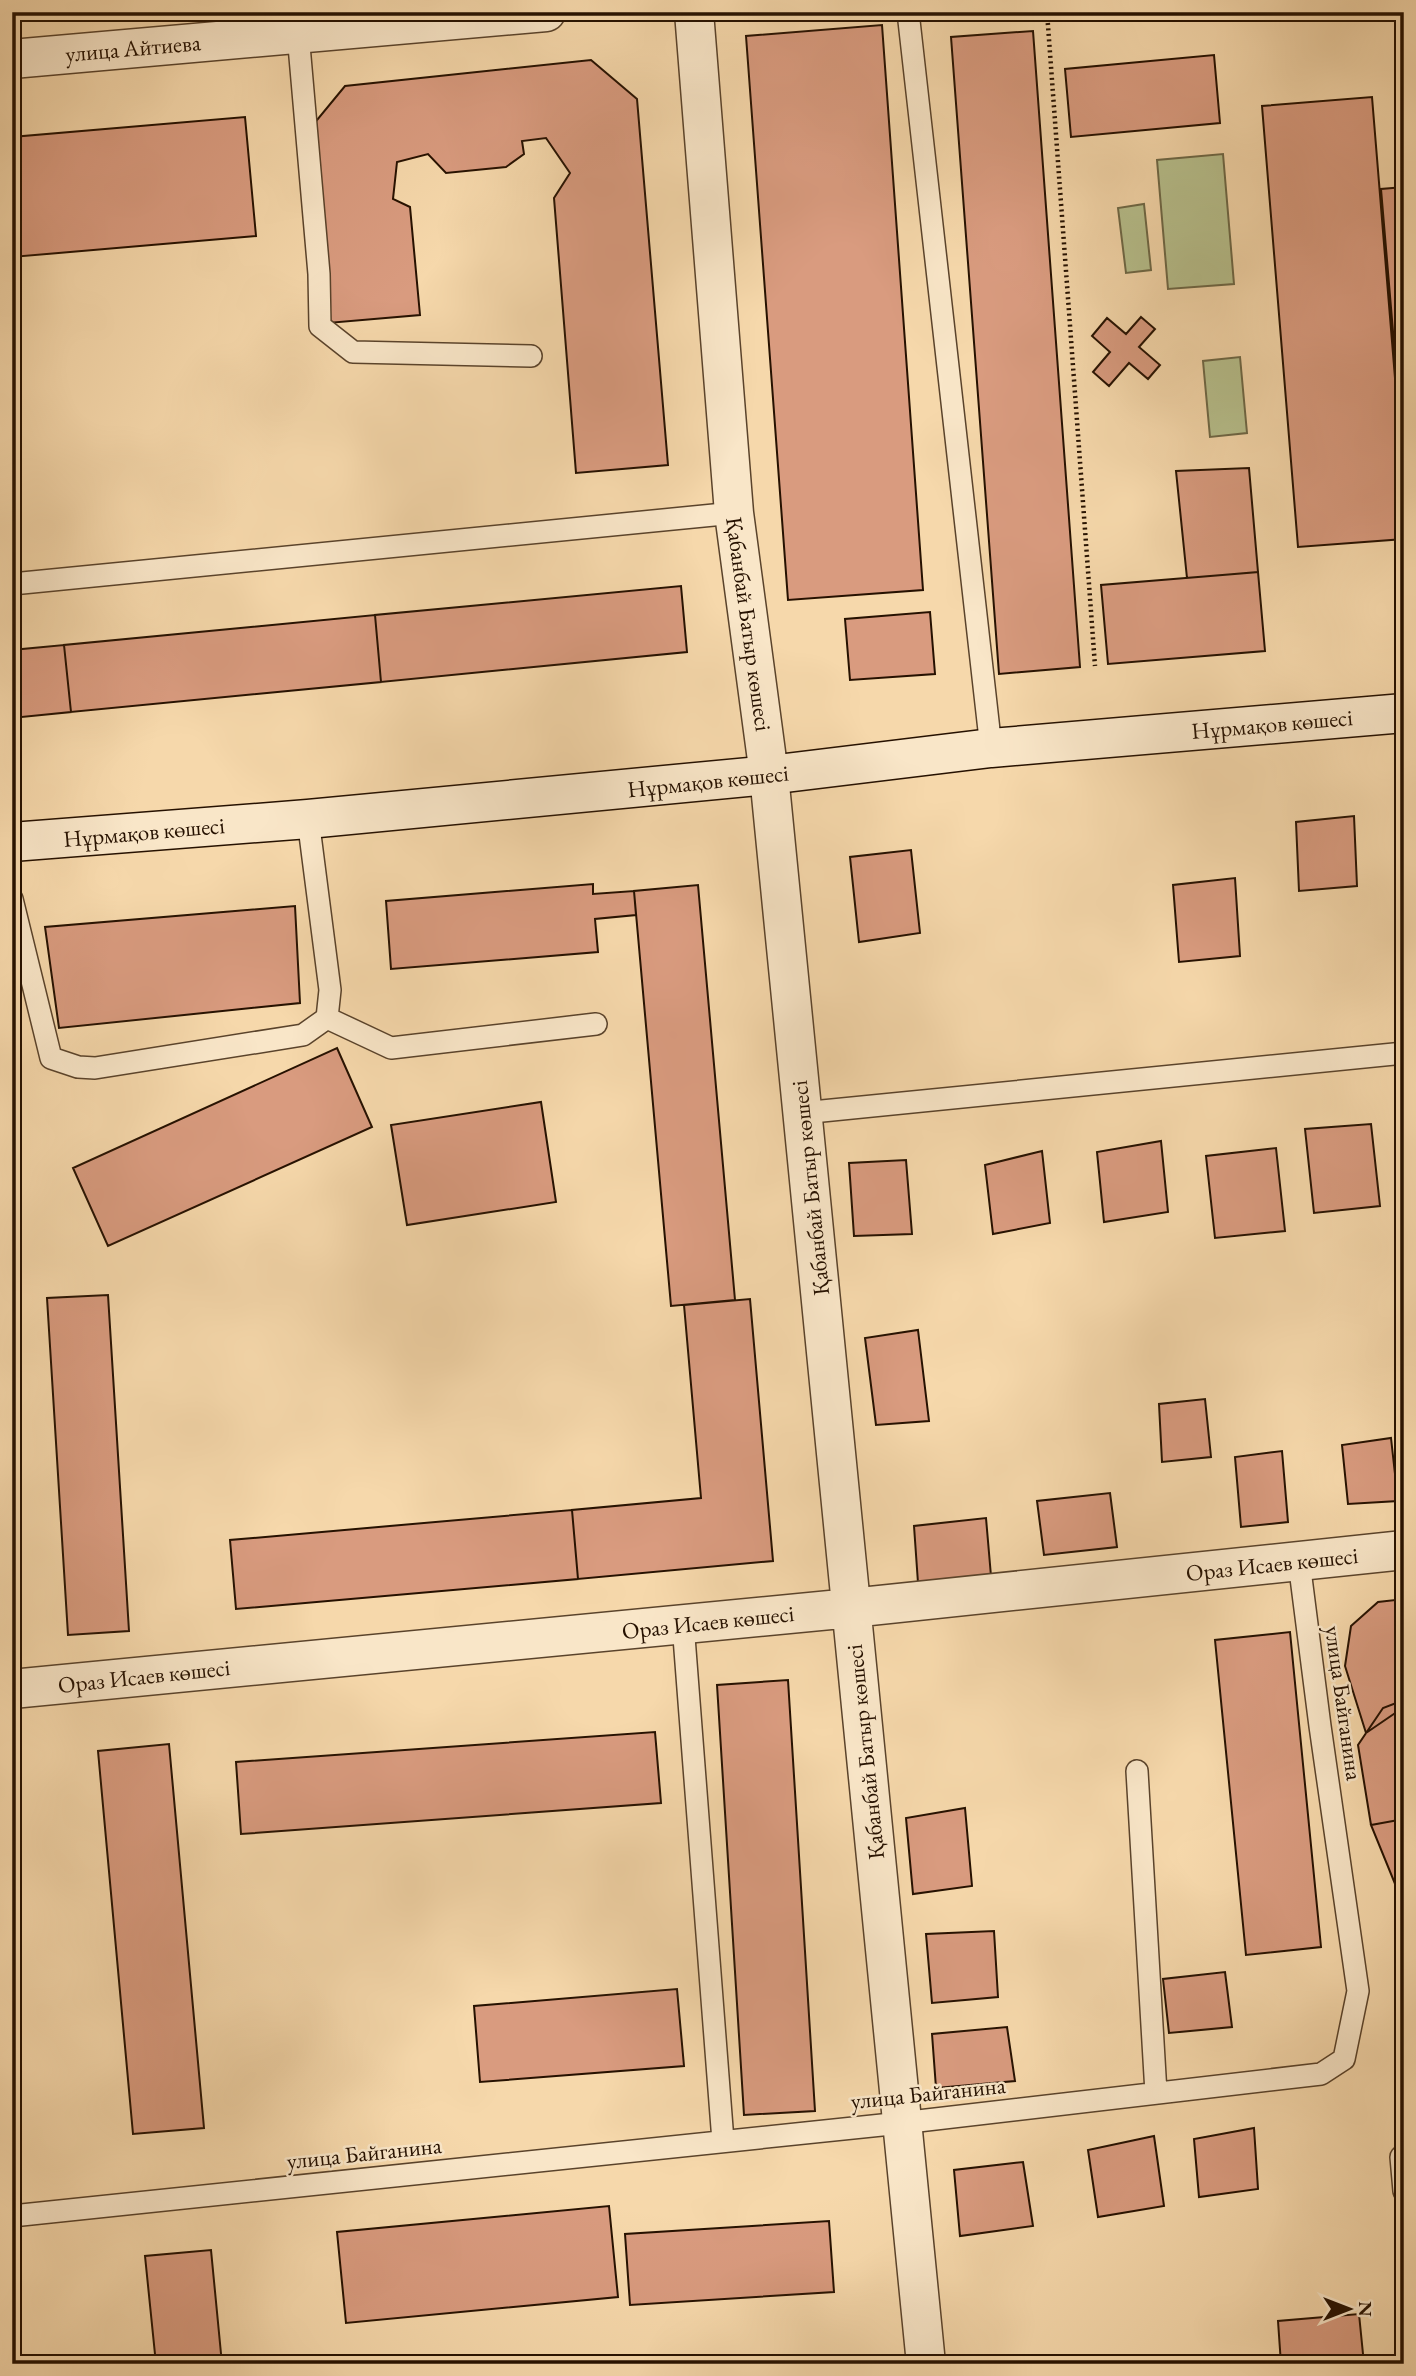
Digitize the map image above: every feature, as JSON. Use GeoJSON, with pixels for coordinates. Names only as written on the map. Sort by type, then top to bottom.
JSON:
{"type":"FeatureCollection","features":[{"type":"Feature","properties":{"kind":"street","name":"улица Айтиева"},"geometry":{"type":"LineString","coordinates":[[12,59],[546,12]]}},
{"type":"Feature","properties":{"kind":"street","name":"Қабанбай Батыр көшесі"},"geometry":{"type":"LineString","coordinates":[[694,12],[734,513],[769,775],[926,2364]]}},
{"type":"Feature","properties":{"kind":"street","name":"Нұрмақов көшесі"},"geometry":{"type":"LineString","coordinates":[[12,842],[309,818],[769,775],[990,748],[1404,713]]}},
{"type":"Feature","properties":{"kind":"street","name":"Ораз Исаев көшесі"},"geometry":{"type":"LineString","coordinates":[[12,1689],[851,1608],[1404,1550]]}},
{"type":"Feature","properties":{"kind":"lane"},"geometry":{"type":"LineString","coordinates":[[908,12],[990,748]]}},
{"type":"Feature","properties":{"kind":"lane"},"geometry":{"type":"LineString","coordinates":[[298,34],[320,326],[353,352],[531,356]]}},
{"type":"Feature","properties":{"kind":"lane"},"geometry":{"type":"LineString","coordinates":[[12,584],[734,513]]}},
{"type":"Feature","properties":{"kind":"lane"},"geometry":{"type":"LineString","coordinates":[[12,899],[51,1058],[78,1067],[94,1068],[303,1035],[327,1018],[330,990],[309,818]]}},
{"type":"Feature","properties":{"kind":"lane"},"geometry":{"type":"LineString","coordinates":[[327,1018],[391,1048],[597,1024]]}},
{"type":"Feature","properties":{"kind":"lane"},"geometry":{"type":"LineString","coordinates":[[802,1113],[1404,1053]]}},
{"type":"Feature","properties":{"kind":"lane","name":"улица Байганина"},"geometry":{"type":"LineString","coordinates":[[12,2216],[901,2123],[1321,2074],[1344,2059],[1358,1991],[1299,1562]]}},
{"type":"Feature","properties":{"kind":"lane"},"geometry":{"type":"LineString","coordinates":[[683,1624],[723,2141]]}},
{"type":"Feature","properties":{"kind":"lane"},"geometry":{"type":"LineString","coordinates":[[1137,1771],[1156,2093]]}},
{"type":"Feature","properties":{"kind":"lane"},"geometry":{"type":"LineString","coordinates":[[1401,2157],[1404,2191]]}},
{"type":"Feature","properties":{"kind":"path"},"geometry":{"type":"LineString","coordinates":[[1047,12],[1095,666]]}},
{"type":"Feature","properties":{"kind":"green space"},"geometry":{"type":"Polygon","coordinates":[[[1223,154],[1234,284],[1168,289],[1157,160],[1223,154]]]}},
{"type":"Feature","properties":{"kind":"green space"},"geometry":{"type":"Polygon","coordinates":[[[1144,204],[1151,270],[1126,273],[1118,208],[1144,204]]]}},
{"type":"Feature","properties":{"kind":"green space"},"geometry":{"type":"Polygon","coordinates":[[[1240,357],[1247,433],[1210,437],[1203,361],[1240,357]]]}},
{"type":"Feature","properties":{"kind":"building"},"geometry":{"type":"Polygon","coordinates":[[[12,12],[66,12],[12,16],[12,12]]]}},
{"type":"Feature","properties":{"kind":"building"},"geometry":{"type":"Polygon","coordinates":[[[882,25],[923,590],[788,600],[746,36],[882,25]]]}},
{"type":"Feature","properties":{"kind":"building"},"geometry":{"type":"Polygon","coordinates":[[[1033,31],[1080,667],[999,674],[951,37],[1033,31]]]}},
{"type":"Feature","properties":{"kind":"building"},"geometry":{"type":"Polygon","coordinates":[[[1214,55],[1220,123],[1071,137],[1065,69],[1214,55]]]}},
{"type":"Feature","properties":{"kind":"building"},"geometry":{"type":"Polygon","coordinates":[[[591,60],[637,99],[668,465],[576,473],[554,198],[570,173],[546,138],[522,141],[524,154],[506,167],[446,173],[428,154],[397,162],[393,199],[410,207],[420,315],[328,323],[312,126],[345,86],[591,60]]]}},
{"type":"Feature","properties":{"kind":"building"},"geometry":{"type":"Polygon","coordinates":[[[1372,97],[1404,488],[1404,539],[1298,547],[1262,106],[1372,97]]]}},
{"type":"Feature","properties":{"kind":"building"},"geometry":{"type":"Polygon","coordinates":[[[245,117],[256,236],[12,257],[12,137],[245,117]]]}},
{"type":"Feature","properties":{"kind":"building"},"geometry":{"type":"Polygon","coordinates":[[[1404,187],[1404,462],[1381,189],[1404,187]]]}},
{"type":"Feature","properties":{"kind":"building"},"geometry":{"type":"Polygon","coordinates":[[[1141,317],[1155,329],[1139,347],[1160,365],[1148,379],[1129,363],[1109,386],[1093,372],[1110,352],[1092,336],[1107,318],[1126,334],[1141,317]]]}},
{"type":"Feature","properties":{"kind":"building"},"geometry":{"type":"Polygon","coordinates":[[[1249,468],[1258,572],[1187,578],[1176,471],[1249,468]]]}},
{"type":"Feature","properties":{"kind":"building"},"geometry":{"type":"Polygon","coordinates":[[[1258,572],[1265,651],[1108,664],[1101,585],[1258,572]]]}},
{"type":"Feature","properties":{"kind":"building"},"geometry":{"type":"Polygon","coordinates":[[[681,586],[687,652],[381,682],[375,615],[681,586]]]}},
{"type":"Feature","properties":{"kind":"building"},"geometry":{"type":"Polygon","coordinates":[[[930,612],[935,674],[850,680],[845,619],[930,612]]]}},
{"type":"Feature","properties":{"kind":"building"},"geometry":{"type":"Polygon","coordinates":[[[375,615],[381,682],[71,712],[64,645],[375,615]]]}},
{"type":"Feature","properties":{"kind":"building"},"geometry":{"type":"Polygon","coordinates":[[[64,645],[71,712],[12,718],[12,650],[64,645]]]}},
{"type":"Feature","properties":{"kind":"building"},"geometry":{"type":"Polygon","coordinates":[[[1354,816],[1357,886],[1299,891],[1296,822],[1354,816]]]}},
{"type":"Feature","properties":{"kind":"building"},"geometry":{"type":"Polygon","coordinates":[[[911,850],[920,933],[859,942],[850,857],[911,850]]]}},
{"type":"Feature","properties":{"kind":"building"},"geometry":{"type":"Polygon","coordinates":[[[1235,878],[1240,956],[1179,962],[1173,885],[1235,878]]]}},
{"type":"Feature","properties":{"kind":"building"},"geometry":{"type":"Polygon","coordinates":[[[593,884],[593,894],[634,891],[636,915],[595,919],[598,952],[391,969],[386,901],[593,884]]]}},
{"type":"Feature","properties":{"kind":"building"},"geometry":{"type":"Polygon","coordinates":[[[698,885],[735,1300],[671,1306],[634,891],[698,885]]]}},
{"type":"Feature","properties":{"kind":"building"},"geometry":{"type":"Polygon","coordinates":[[[295,906],[300,1003],[59,1028],[45,927],[295,906]]]}},
{"type":"Feature","properties":{"kind":"building"},"geometry":{"type":"Polygon","coordinates":[[[337,1048],[372,1127],[108,1246],[73,1168],[337,1048]]]}},
{"type":"Feature","properties":{"kind":"building"},"geometry":{"type":"Polygon","coordinates":[[[541,1102],[556,1202],[407,1225],[391,1125],[541,1102]]]}},
{"type":"Feature","properties":{"kind":"building"},"geometry":{"type":"Polygon","coordinates":[[[1371,1124],[1380,1206],[1314,1213],[1305,1129],[1371,1124]]]}},
{"type":"Feature","properties":{"kind":"building"},"geometry":{"type":"Polygon","coordinates":[[[1161,1141],[1168,1212],[1104,1222],[1097,1152],[1161,1141]]]}},
{"type":"Feature","properties":{"kind":"building"},"geometry":{"type":"Polygon","coordinates":[[[1276,1148],[1285,1231],[1215,1238],[1206,1156],[1276,1148]]]}},
{"type":"Feature","properties":{"kind":"building"},"geometry":{"type":"Polygon","coordinates":[[[1042,1151],[1050,1223],[993,1234],[985,1165],[1042,1151]]]}},
{"type":"Feature","properties":{"kind":"building"},"geometry":{"type":"Polygon","coordinates":[[[906,1160],[912,1234],[854,1236],[849,1163],[906,1160]]]}},
{"type":"Feature","properties":{"kind":"building"},"geometry":{"type":"Polygon","coordinates":[[[108,1295],[129,1631],[68,1635],[47,1298],[108,1295]]]}},
{"type":"Feature","properties":{"kind":"building"},"geometry":{"type":"Polygon","coordinates":[[[750,1299],[773,1561],[578,1579],[572,1510],[701,1498],[684,1305],[750,1299]]]}},
{"type":"Feature","properties":{"kind":"building"},"geometry":{"type":"Polygon","coordinates":[[[918,1330],[929,1421],[876,1425],[865,1338],[918,1330]]]}},
{"type":"Feature","properties":{"kind":"building"},"geometry":{"type":"Polygon","coordinates":[[[1205,1399],[1211,1457],[1162,1462],[1159,1404],[1205,1399]]]}},
{"type":"Feature","properties":{"kind":"building"},"geometry":{"type":"Polygon","coordinates":[[[1391,1438],[1398,1501],[1348,1504],[1342,1445],[1391,1438]]]}},
{"type":"Feature","properties":{"kind":"building"},"geometry":{"type":"Polygon","coordinates":[[[1282,1451],[1288,1522],[1241,1527],[1235,1457],[1282,1451]]]}},
{"type":"Feature","properties":{"kind":"building"},"geometry":{"type":"Polygon","coordinates":[[[1110,1493],[1117,1547],[1044,1555],[1037,1501],[1110,1493]]]}},
{"type":"Feature","properties":{"kind":"building"},"geometry":{"type":"Polygon","coordinates":[[[572,1510],[578,1579],[236,1609],[230,1540],[572,1510]]]}},
{"type":"Feature","properties":{"kind":"building"},"geometry":{"type":"Polygon","coordinates":[[[986,1518],[991,1576],[918,1583],[914,1526],[986,1518]]]}},
{"type":"Feature","properties":{"kind":"building"},"geometry":{"type":"Polygon","coordinates":[[[1404,1599],[1404,1707],[1366,1733],[1345,1666],[1351,1626],[1378,1602],[1404,1599]]]}},
{"type":"Feature","properties":{"kind":"building"},"geometry":{"type":"Polygon","coordinates":[[[1290,1632],[1321,1947],[1246,1955],[1215,1640],[1290,1632]]]}},
{"type":"Feature","properties":{"kind":"building"},"geometry":{"type":"Polygon","coordinates":[[[788,1680],[815,2111],[744,2115],[717,1685],[788,1680]]]}},
{"type":"Feature","properties":{"kind":"building"},"geometry":{"type":"Polygon","coordinates":[[[1404,1700],[1404,1819],[1371,1825],[1358,1745],[1383,1708],[1404,1700]]]}},
{"type":"Feature","properties":{"kind":"building"},"geometry":{"type":"Polygon","coordinates":[[[655,1732],[661,1803],[241,1834],[236,1762],[655,1732]]]}},
{"type":"Feature","properties":{"kind":"building"},"geometry":{"type":"Polygon","coordinates":[[[169,1744],[204,2128],[133,2134],[98,1751],[169,1744]]]}},
{"type":"Feature","properties":{"kind":"building"},"geometry":{"type":"Polygon","coordinates":[[[965,1808],[972,1886],[913,1894],[906,1818],[965,1808]]]}},
{"type":"Feature","properties":{"kind":"building"},"geometry":{"type":"Polygon","coordinates":[[[1404,1819],[1404,1901],[1402,1901],[1371,1825],[1404,1819]]]}},
{"type":"Feature","properties":{"kind":"building"},"geometry":{"type":"Polygon","coordinates":[[[994,1931],[998,1997],[932,2003],[926,1934],[994,1931]]]}},
{"type":"Feature","properties":{"kind":"building"},"geometry":{"type":"Polygon","coordinates":[[[1225,1972],[1232,2027],[1169,2033],[1163,1979],[1225,1972]]]}},
{"type":"Feature","properties":{"kind":"building"},"geometry":{"type":"Polygon","coordinates":[[[677,1989],[684,2066],[480,2082],[474,2006],[677,1989]]]}},
{"type":"Feature","properties":{"kind":"building"},"geometry":{"type":"Polygon","coordinates":[[[1007,2027],[1015,2081],[936,2088],[932,2034],[1007,2027]]]}},
{"type":"Feature","properties":{"kind":"building"},"geometry":{"type":"Polygon","coordinates":[[[1254,2128],[1258,2189],[1199,2197],[1194,2139],[1254,2128]]]}},
{"type":"Feature","properties":{"kind":"building"},"geometry":{"type":"Polygon","coordinates":[[[1154,2136],[1164,2206],[1098,2217],[1088,2150],[1154,2136]]]}},
{"type":"Feature","properties":{"kind":"building"},"geometry":{"type":"Polygon","coordinates":[[[1023,2162],[1033,2226],[960,2236],[954,2170],[1023,2162]]]}},
{"type":"Feature","properties":{"kind":"building"},"geometry":{"type":"Polygon","coordinates":[[[609,2206],[618,2297],[346,2323],[337,2232],[609,2206]]]}},
{"type":"Feature","properties":{"kind":"building"},"geometry":{"type":"Polygon","coordinates":[[[829,2221],[834,2292],[630,2305],[625,2234],[829,2221]]]}},
{"type":"Feature","properties":{"kind":"building"},"geometry":{"type":"Polygon","coordinates":[[[211,2250],[222,2364],[156,2364],[145,2256],[211,2250]]]}},
{"type":"Feature","properties":{"kind":"building"},"geometry":{"type":"Polygon","coordinates":[[[1359,2314],[1364,2364],[1281,2364],[1278,2321],[1359,2314]]]}}]}
